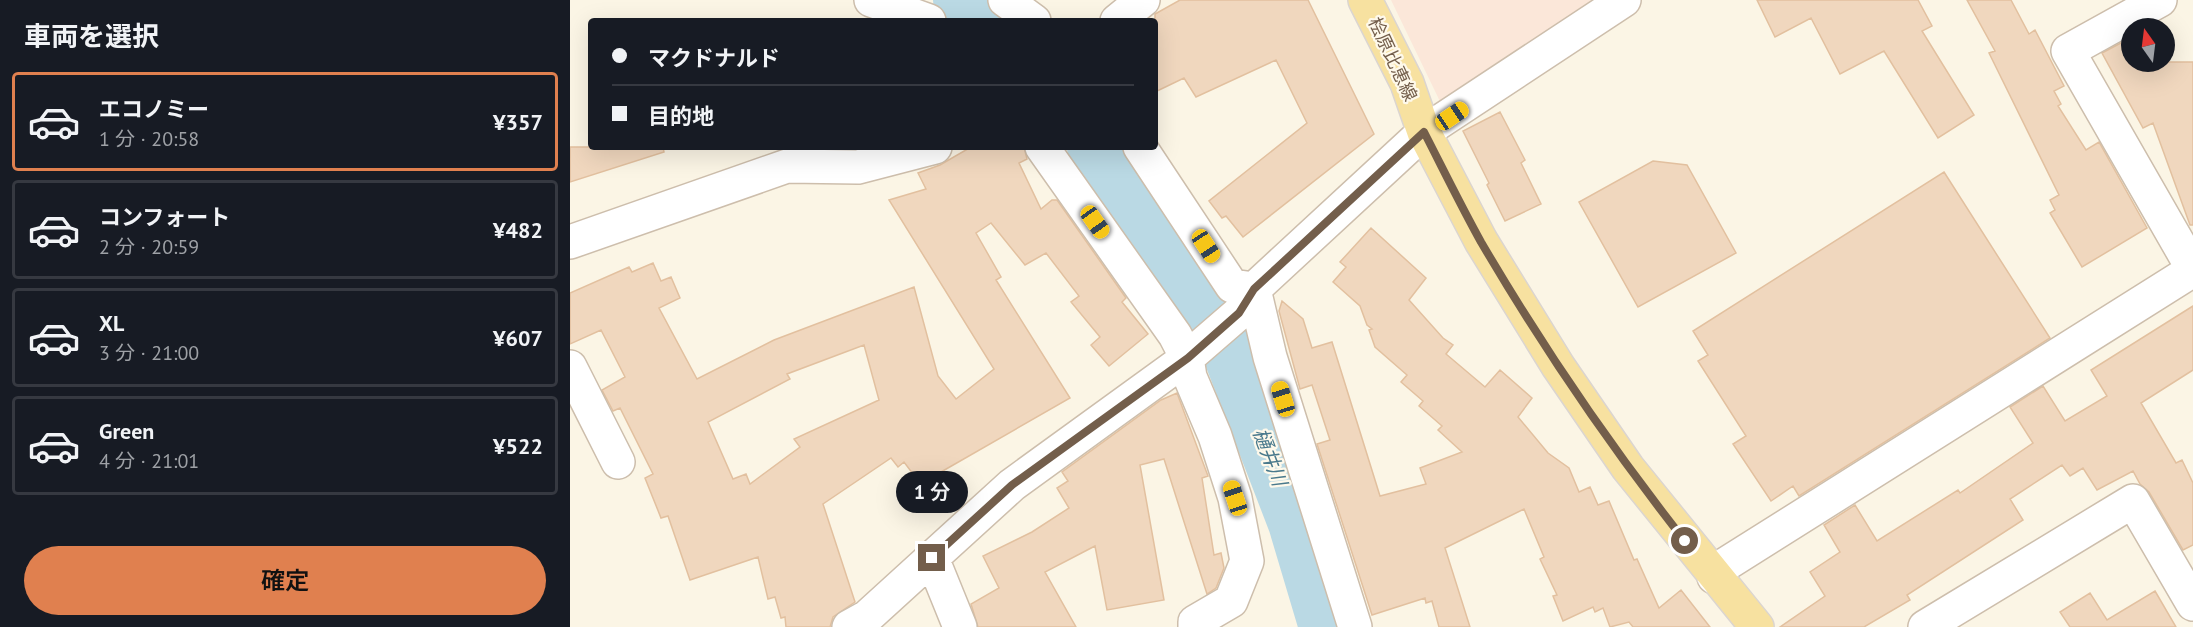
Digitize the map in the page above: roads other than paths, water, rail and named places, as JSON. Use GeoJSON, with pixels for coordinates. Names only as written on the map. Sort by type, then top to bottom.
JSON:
{"type":"FeatureCollection","features":[{"type":"Feature","properties":{"kind":"main road","name":"桧原比恵線"},"geometry":{"type":"LineString","coordinates":[[1365,0],[1407,83],[1424,132],[1481,241],[1558,366],[1628,468],[1714,577],[1757,627]]}},
{"type":"Feature","properties":{"kind":"street"},"geometry":{"type":"LineString","coordinates":[[871,0],[920,18]]}},
{"type":"Feature","properties":{"kind":"street"},"geometry":{"type":"LineString","coordinates":[[1005,0],[1030,18]]}},
{"type":"Feature","properties":{"kind":"street"},"geometry":{"type":"LineString","coordinates":[[1121,18],[1143,0]]}},
{"type":"Feature","properties":{"kind":"street"},"geometry":{"type":"LineString","coordinates":[[849,627],[867,617],[1012,485],[1188,358],[1424,132],[1624,0]]}},
{"type":"Feature","properties":{"kind":"street"},"geometry":{"type":"LineString","coordinates":[[1714,577],[1737,558],[2193,269],[2068,51],[2160,0]]}},
{"type":"Feature","properties":{"kind":"street"},"geometry":{"type":"LineString","coordinates":[[570,242],[787,166],[858,167],[923,150]]}},
{"type":"Feature","properties":{"kind":"street"},"geometry":{"type":"LineString","coordinates":[[1044,150],[1175,335],[1188,358],[1190,376],[1215,436],[1235,498],[1247,561],[1230,601],[1196,622],[1195,627]]}},
{"type":"Feature","properties":{"kind":"street"},"geometry":{"type":"LineString","coordinates":[[1142,150],[1232,286],[1247,301],[1270,357],[1356,627]]}},
{"type":"Feature","properties":{"kind":"street"},"geometry":{"type":"LineString","coordinates":[[570,367],[618,462]]}},
{"type":"Feature","properties":{"kind":"street"},"geometry":{"type":"LineString","coordinates":[[1925,627],[2133,501],[2193,604]]}},
{"type":"Feature","properties":{"kind":"street"},"geometry":{"type":"LineString","coordinates":[[932,558],[960,627]]}},
{"type":"Feature","properties":{"kind":"waterway","name":"樋井川"},"geometry":{"type":"LineString","coordinates":[[960,0],[978,18]]}},
{"type":"Feature","properties":{"kind":"waterway","name":"樋井川"},"geometry":{"type":"LineString","coordinates":[[1096,150],[1218,323],[1295,523],[1326,627]]}}]}
